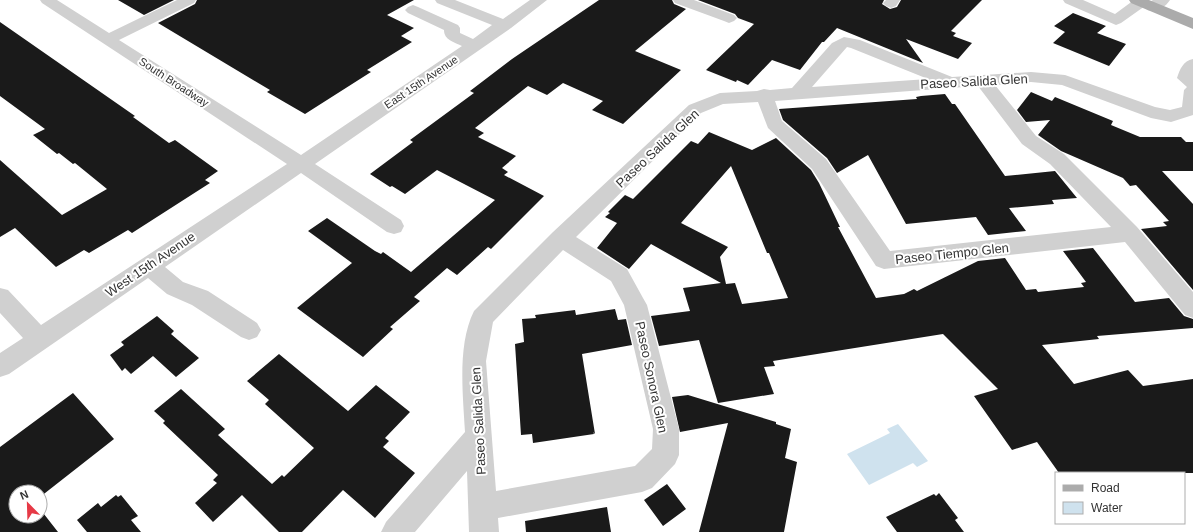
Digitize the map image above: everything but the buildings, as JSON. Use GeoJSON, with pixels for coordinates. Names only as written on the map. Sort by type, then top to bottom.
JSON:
{"type":"FeatureCollection","features":[{"type":"Feature","properties":{"kind":"main road"},"geometry":{"type":"LineString","coordinates":[[1148,2],[1193,24]]}},
{"type":"Feature","properties":{"kind":"street","name":"South Broadway"},"geometry":{"type":"LineString","coordinates":[[47,0],[302,164],[394,226]]}},
{"type":"Feature","properties":{"kind":"street"},"geometry":{"type":"LineString","coordinates":[[108,39],[189,0]]}},
{"type":"Feature","properties":{"kind":"street"},"geometry":{"type":"LineString","coordinates":[[442,0],[505,25]]}},
{"type":"Feature","properties":{"kind":"street","name":"East 15th Avenue"},"geometry":{"type":"LineString","coordinates":[[302,164],[540,0]]}},
{"type":"Feature","properties":{"kind":"street"},"geometry":{"type":"LineString","coordinates":[[680,0],[729,18]]}},
{"type":"Feature","properties":{"kind":"street"},"geometry":{"type":"LineString","coordinates":[[1070,0],[1116,20],[1148,2]]}},
{"type":"Feature","properties":{"kind":"street"},"geometry":{"type":"LineString","coordinates":[[413,10],[452,28],[452,35],[474,45]]}},
{"type":"Feature","properties":{"kind":"street"},"geometry":{"type":"LineString","coordinates":[[798,92],[838,46],[844,42],[854,43],[950,82]]}},
{"type":"Feature","properties":{"kind":"street"},"geometry":{"type":"LineString","coordinates":[[1193,64],[1188,70],[1186,78],[1193,83]]}},
{"type":"Feature","properties":{"kind":"street","name":"Paseo Salida Glen"},"geometry":{"type":"LineString","coordinates":[[484,532],[474,361],[482,318],[561,238],[695,109],[720,98],[1031,77],[1065,80],[1151,112],[1171,116],[1190,110],[1193,90]]}},
{"type":"Feature","properties":{"kind":"street"},"geometry":{"type":"LineString","coordinates":[[982,80],[1029,140],[1057,159],[1130,233],[1193,308]]}},
{"type":"Feature","properties":{"kind":"street","name":"Paseo Tiempo Glen"},"geometry":{"type":"LineString","coordinates":[[764,94],[774,124],[819,164],[884,260],[1130,233]]}},
{"type":"Feature","properties":{"kind":"street","name":"West 15th Avenue"},"geometry":{"type":"LineString","coordinates":[[0,366],[302,164]]}},
{"type":"Feature","properties":{"kind":"street","name":"Paseo Sonora Glen"},"geometry":{"type":"LineString","coordinates":[[483,507],[642,478],[665,455],[666,429],[635,305],[618,275],[561,238]]}},
{"type":"Feature","properties":{"kind":"street"},"geometry":{"type":"LineString","coordinates":[[148,266],[175,288],[200,298],[249,330]]}},
{"type":"Feature","properties":{"kind":"street"},"geometry":{"type":"LineString","coordinates":[[0,297],[39,339]]}},
{"type":"Feature","properties":{"kind":"street"},"geometry":{"type":"LineString","coordinates":[[396,532],[479,436]]}},
{"type":"Feature","properties":{"kind":"water"},"geometry":{"type":"Polygon","coordinates":[[[898,424],[928,461],[917,467],[913,463],[869,485],[847,454],[890,433],[887,429],[898,424]]]}}]}
